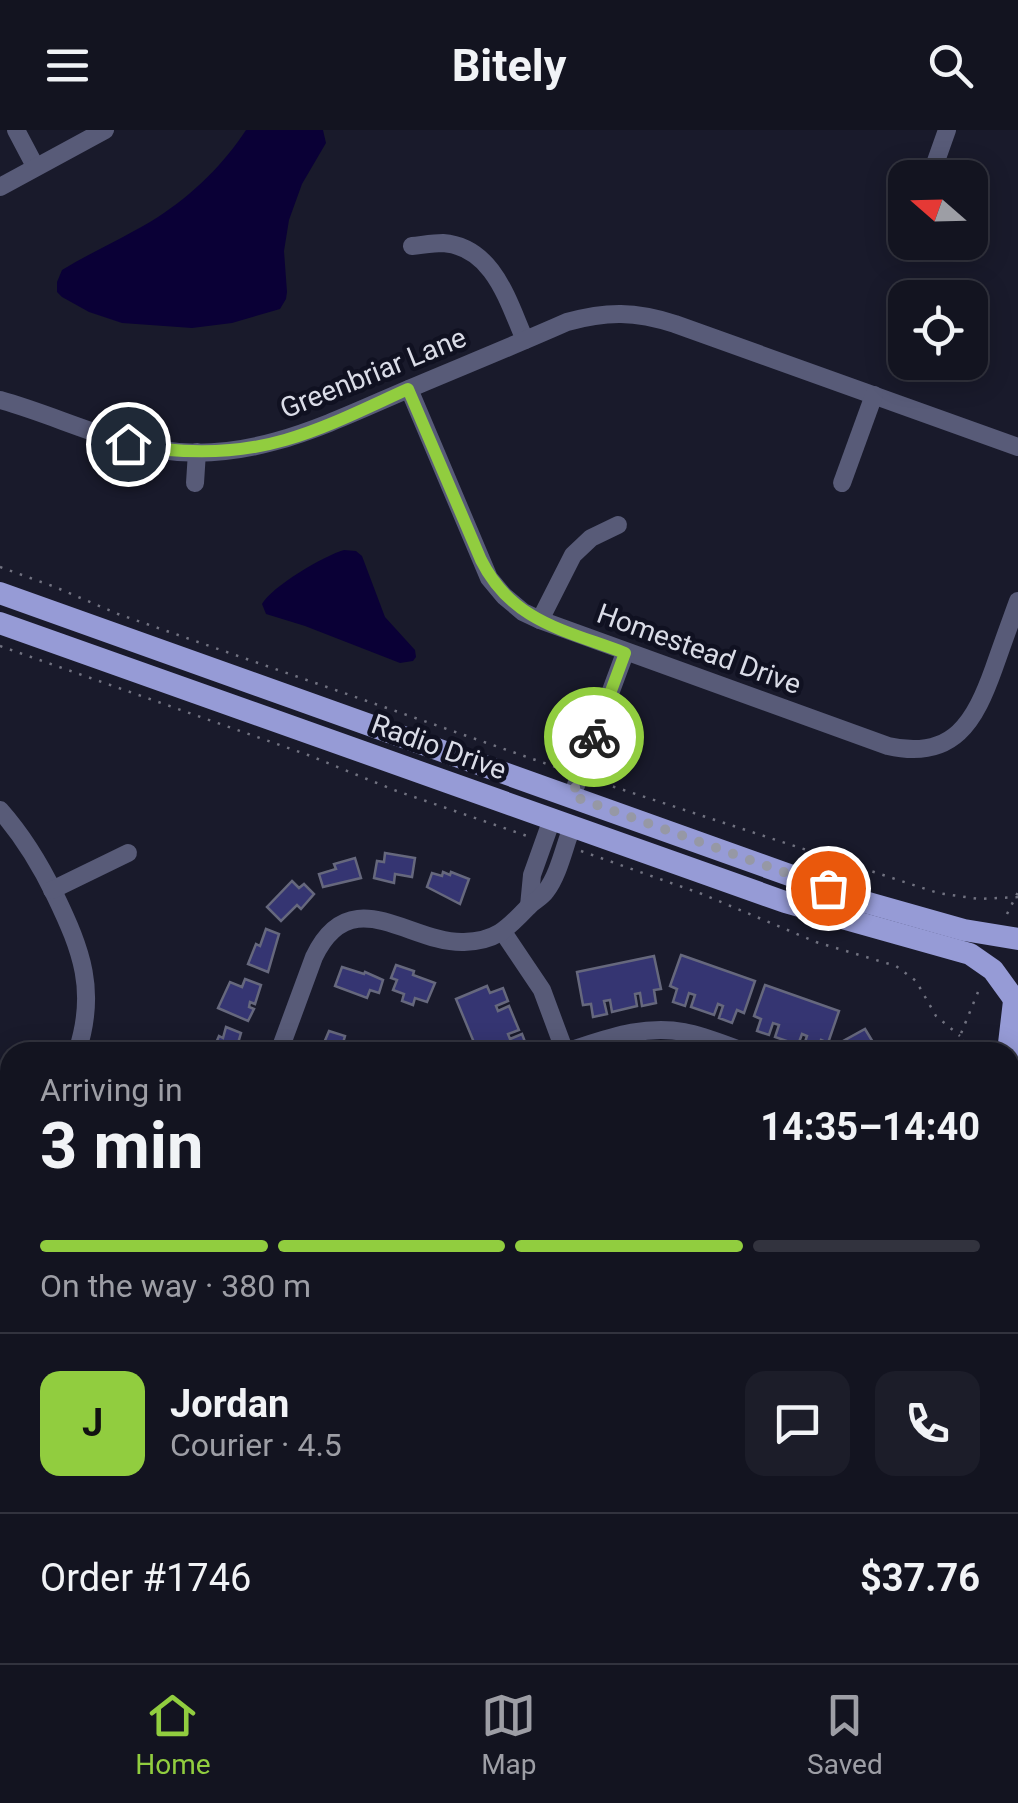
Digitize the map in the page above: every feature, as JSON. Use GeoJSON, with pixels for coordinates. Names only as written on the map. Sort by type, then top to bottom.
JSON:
{"type":"FeatureCollection","features":[{"type":"Feature","properties":{"kind":"main road","name":"Radio Drive"},"geometry":{"type":"LineString","coordinates":[[0,593],[895,912],[1018,939]]}},
{"type":"Feature","properties":{"kind":"main road","name":"Radio Drive"},"geometry":{"type":"LineString","coordinates":[[0,623],[785,902],[970,954],[994,970],[1016,1002]]}},
{"type":"Feature","properties":{"kind":"main road"},"geometry":{"type":"LineString","coordinates":[[1010,1042],[1018,974]]}},
{"type":"Feature","properties":{"kind":"street"},"geometry":{"type":"LineString","coordinates":[[16,130],[35,166]]}},
{"type":"Feature","properties":{"kind":"street"},"geometry":{"type":"LineString","coordinates":[[0,187],[105,130]]}},
{"type":"Feature","properties":{"kind":"street"},"geometry":{"type":"LineString","coordinates":[[936,160],[947,130]]}},
{"type":"Feature","properties":{"kind":"street"},"geometry":{"type":"LineString","coordinates":[[412,246],[445,243],[476,255],[490,266],[525,340]]}},
{"type":"Feature","properties":{"kind":"street","name":"Greenbriar Lane"},"geometry":{"type":"LineString","coordinates":[[0,400],[128,444],[196,452],[255,447],[304,434],[567,322],[588,316],[634,313],[676,324],[1018,447]]}},
{"type":"Feature","properties":{"kind":"street","name":"Homestead Drive"},"geometry":{"type":"LineString","coordinates":[[408,389],[489,578],[523,612],[625,653],[888,746],[936,746],[953,738],[974,716],[1018,600]]}},
{"type":"Feature","properties":{"kind":"street"},"geometry":{"type":"LineString","coordinates":[[842,484],[874,396]]}},
{"type":"Feature","properties":{"kind":"street"},"geometry":{"type":"LineString","coordinates":[[194,483],[196,452]]}},
{"type":"Feature","properties":{"kind":"street"},"geometry":{"type":"LineString","coordinates":[[540,620],[573,555],[592,538],[618,526]]}},
{"type":"Feature","properties":{"kind":"street"},"geometry":{"type":"LineString","coordinates":[[572,796],[625,653]]}},
{"type":"Feature","properties":{"kind":"street"},"geometry":{"type":"LineString","coordinates":[[0,810],[31,850],[82,956],[85,1018],[79,1042]]}},
{"type":"Feature","properties":{"kind":"street"},"geometry":{"type":"LineString","coordinates":[[283,1042],[318,950],[328,935],[360,919],[376,919],[459,942],[503,932],[550,885],[562,823]]}},
{"type":"Feature","properties":{"kind":"street"},"geometry":{"type":"LineString","coordinates":[[52,890],[128,854]]}},
{"type":"Feature","properties":{"kind":"street"},"geometry":{"type":"LineString","coordinates":[[503,932],[542,990],[561,1042]]}},
{"type":"Feature","properties":{"kind":"street"},"geometry":{"type":"LineString","coordinates":[[598,1042],[630,1032],[660,1030],[715,1042]]}},
{"type":"Feature","properties":{"kind":"path"},"geometry":{"type":"LineString","coordinates":[[0,567],[118,614],[563,769]]}},
{"type":"Feature","properties":{"kind":"path"},"geometry":{"type":"LineString","coordinates":[[0,646],[531,838]]}},
{"type":"Feature","properties":{"kind":"path"},"geometry":{"type":"LineString","coordinates":[[599,782],[938,892],[980,899],[1017,895]]}},
{"type":"Feature","properties":{"kind":"path"},"geometry":{"type":"LineString","coordinates":[[578,850],[702,894],[816,942],[896,966],[916,981],[936,1016],[963,1042]]}},
{"type":"Feature","properties":{"kind":"path"},"geometry":{"type":"LineString","coordinates":[[1008,914],[1017,895]]}},
{"type":"Feature","properties":{"kind":"path"},"geometry":{"type":"LineString","coordinates":[[960,1036],[978,992]]}},
{"type":"Feature","properties":{"kind":"shaded area"},"geometry":{"type":"Polygon","coordinates":[[[246,130],[323,130],[326,143],[302,184],[289,220],[284,251],[287,292],[280,309],[232,323],[192,328],[122,323],[89,312],[57,292],[62,270],[171,208],[217,167],[246,130]]]}},
{"type":"Feature","properties":{"kind":"shaded area"},"geometry":{"type":"Polygon","coordinates":[[[344,550],[362,556],[385,617],[415,650],[413,661],[400,663],[266,614],[262,604],[276,589],[344,550]]]}},
{"type":"Feature","properties":{"kind":"building"},"geometry":{"type":"Polygon","coordinates":[[[385,853],[415,858],[412,877],[395,874],[394,883],[374,878],[377,861],[384,862],[385,853]]]}},
{"type":"Feature","properties":{"kind":"building"},"geometry":{"type":"Polygon","coordinates":[[[355,858],[361,878],[323,887],[319,874],[336,869],[334,864],[355,858]]]}},
{"type":"Feature","properties":{"kind":"building"},"geometry":{"type":"Polygon","coordinates":[[[443,872],[469,879],[460,904],[427,887],[432,873],[442,876],[443,872]]]}},
{"type":"Feature","properties":{"kind":"building"},"geometry":{"type":"Polygon","coordinates":[[[292,881],[299,888],[304,884],[314,894],[301,909],[297,905],[281,921],[267,907],[292,881]]]}},
{"type":"Feature","properties":{"kind":"building"},"geometry":{"type":"Polygon","coordinates":[[[266,929],[279,934],[268,972],[248,964],[266,929]]]}},
{"type":"Feature","properties":{"kind":"building"},"geometry":{"type":"Polygon","coordinates":[[[681,955],[755,981],[744,1013],[737,1010],[732,1023],[719,1018],[723,1006],[718,1004],[714,1015],[691,1007],[695,995],[689,993],[685,1006],[673,1002],[677,989],[670,986],[681,955]]]}},
{"type":"Feature","properties":{"kind":"building"},"geometry":{"type":"Polygon","coordinates":[[[654,956],[661,989],[654,990],[656,1003],[642,1006],[640,993],[635,994],[637,1006],[612,1012],[610,1000],[604,1001],[607,1014],[593,1017],[591,1004],[583,1005],[577,972],[654,956]]]}},
{"type":"Feature","properties":{"kind":"building"},"geometry":{"type":"Polygon","coordinates":[[[396,965],[435,983],[427,1002],[415,998],[413,1005],[402,1001],[404,994],[393,990],[397,980],[391,978],[396,965]]]}},
{"type":"Feature","properties":{"kind":"building"},"geometry":{"type":"Polygon","coordinates":[[[342,967],[383,980],[379,993],[370,990],[367,998],[335,986],[342,967]]]}},
{"type":"Feature","properties":{"kind":"building"},"geometry":{"type":"Polygon","coordinates":[[[245,979],[261,985],[255,1004],[250,1002],[249,1007],[254,1009],[248,1021],[218,1008],[230,982],[242,987],[245,979]]]}},
{"type":"Feature","properties":{"kind":"building"},"geometry":{"type":"Polygon","coordinates":[[[765,985],[839,1011],[828,1042],[805,1042],[807,1036],[802,1034],[799,1042],[789,1042],[775,1037],[779,1025],[773,1023],[769,1035],[757,1031],[761,1019],[754,1016],[765,985]]]}},
{"type":"Feature","properties":{"kind":"building"},"geometry":{"type":"Polygon","coordinates":[[[487,986],[490,993],[503,988],[508,1001],[496,1006],[498,1011],[509,1006],[519,1030],[508,1034],[510,1039],[522,1034],[525,1042],[474,1042],[456,999],[487,986]]]}},
{"type":"Feature","properties":{"kind":"building"},"geometry":{"type":"Polygon","coordinates":[[[226,1027],[241,1033],[238,1042],[216,1042],[219,1036],[223,1038],[226,1027]]]}},
{"type":"Feature","properties":{"kind":"building"},"geometry":{"type":"Polygon","coordinates":[[[865,1029],[873,1042],[841,1042],[865,1029]]]}},
{"type":"Feature","properties":{"kind":"building"},"geometry":{"type":"Polygon","coordinates":[[[329,1031],[345,1036],[343,1042],[324,1042],[329,1031]]]}},
{"type":"Feature","properties":{"kind":"way so far"},"geometry":{"type":"LineString","coordinates":[[594,737],[572,796],[828,888]]}},
{"type":"Feature","properties":{"kind":"route"},"geometry":{"type":"LineString","coordinates":[[128,444],[196,452],[281,442],[408,389],[489,578],[523,612],[625,653],[594,737]]}}]}
